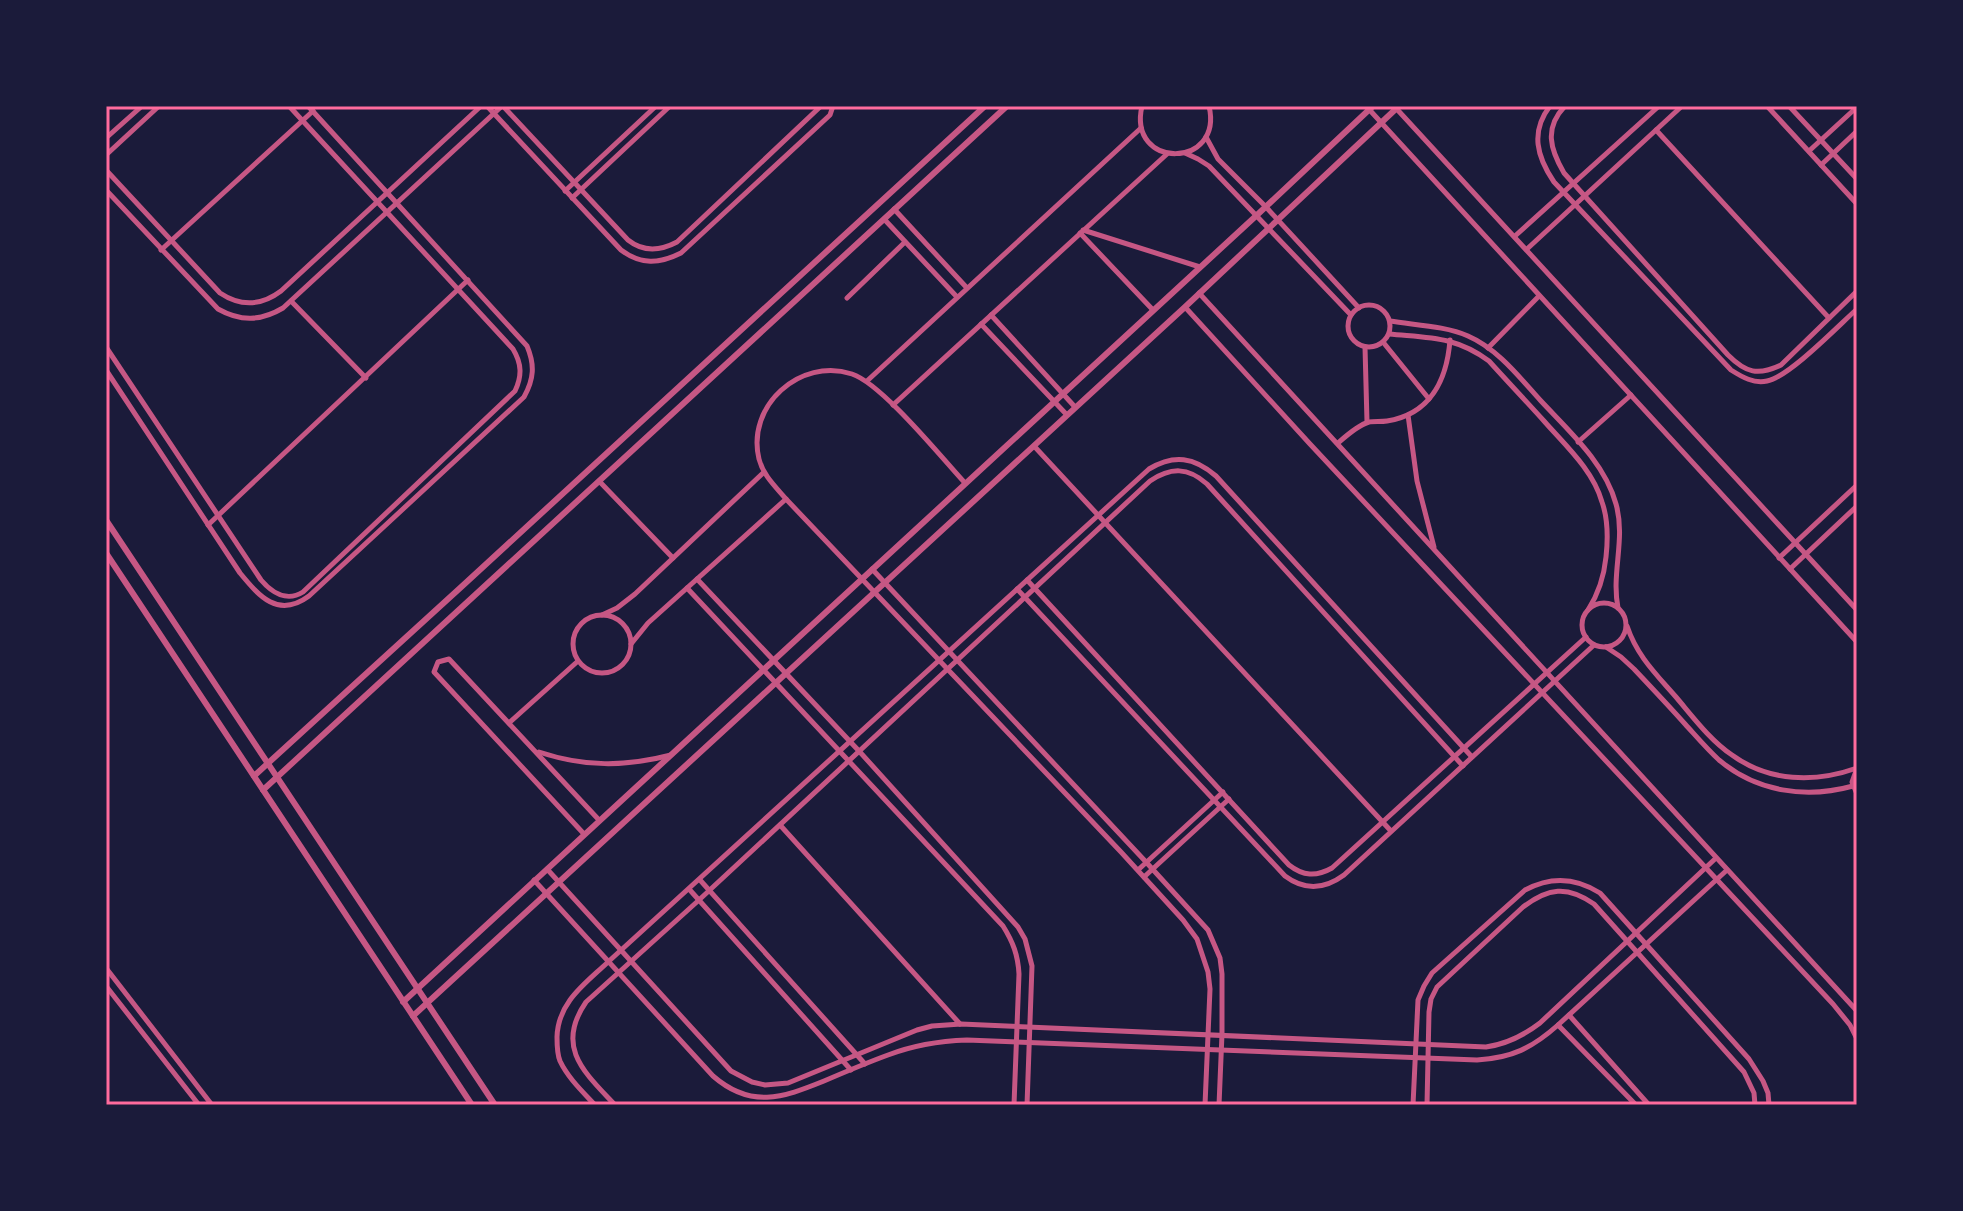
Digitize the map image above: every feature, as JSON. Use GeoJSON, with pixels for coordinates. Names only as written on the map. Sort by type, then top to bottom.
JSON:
{"type":"FeatureCollection","features":[{"type":"Feature","properties":{"kind":"street"},"geometry":{"type":"LineString","coordinates":[[106,138],[142,106]]}},
{"type":"Feature","properties":{"kind":"street"},"geometry":{"type":"LineString","coordinates":[[106,155],[159,106]]}},
{"type":"Feature","properties":{"kind":"street"},"geometry":{"type":"LineString","coordinates":[[106,347],[266,586],[286,596],[303,592],[515,391],[521,370],[513,349],[289,106]]}},
{"type":"Feature","properties":{"kind":"street"},"geometry":{"type":"LineString","coordinates":[[106,170],[220,293],[240,303],[262,302],[281,291],[481,106]]}},
{"type":"Feature","properties":{"kind":"street"},"geometry":{"type":"LineString","coordinates":[[487,106],[621,250],[639,261],[660,262],[681,253],[830,115],[833,106]]}},
{"type":"Feature","properties":{"kind":"street"},"geometry":{"type":"LineString","coordinates":[[106,190],[211,302],[227,314],[256,319],[275,313],[291,301],[503,106],[635,245],[661,249],[677,242],[821,106]]}},
{"type":"Feature","properties":{"kind":"street"},"geometry":{"type":"LineString","coordinates":[[565,191],[656,106]]}},
{"type":"Feature","properties":{"kind":"street"},"geometry":{"type":"LineString","coordinates":[[572,198],[670,106]]}},
{"type":"Feature","properties":{"kind":"street"},"geometry":{"type":"LineString","coordinates":[[254,776],[985,106]]}},
{"type":"Feature","properties":{"kind":"street"},"geometry":{"type":"LineString","coordinates":[[1142,106],[1143,135],[1153,147],[1167,154],[1185,153],[1197,147],[1206,137],[1210,127],[1209,106]]}},
{"type":"Feature","properties":{"kind":"street"},"geometry":{"type":"LineString","coordinates":[[1550,106],[1538,127],[1538,145],[1546,169],[1575,205],[1722,363],[1742,377],[1765,382],[1777,378],[1857,309]]}},
{"type":"Feature","properties":{"kind":"street"},"geometry":{"type":"LineString","coordinates":[[1565,106],[1553,124],[1552,142],[1554,154],[1573,184],[1728,355],[1747,369],[1756,372],[1781,365],[1857,291]]}},
{"type":"Feature","properties":{"kind":"street"},"geometry":{"type":"LineString","coordinates":[[1515,236],[1659,106]]}},
{"type":"Feature","properties":{"kind":"street"},"geometry":{"type":"LineString","coordinates":[[1527,249],[1682,106]]}},
{"type":"Feature","properties":{"kind":"street"},"geometry":{"type":"LineString","coordinates":[[1767,106],[1857,204]]}},
{"type":"Feature","properties":{"kind":"street"},"geometry":{"type":"LineString","coordinates":[[1789,106],[1857,179]]}},
{"type":"Feature","properties":{"kind":"street"},"geometry":{"type":"LineString","coordinates":[[263,790],[1004,107]]}},
{"type":"Feature","properties":{"kind":"street"},"geometry":{"type":"LineString","coordinates":[[403,1002],[1266,207],[1369,107],[1857,642]]}},
{"type":"Feature","properties":{"kind":"street"},"geometry":{"type":"LineString","coordinates":[[413,1016],[1185,307],[1397,107],[1857,610]]}},
{"type":"Feature","properties":{"kind":"street"},"geometry":{"type":"LineString","coordinates":[[1809,151],[1857,107]]}},
{"type":"Feature","properties":{"kind":"street"},"geometry":{"type":"LineString","coordinates":[[106,370],[240,573],[257,594],[270,602],[285,605],[298,603],[309,596],[515,407],[531,385],[532,358],[527,346],[310,108],[302,120],[161,250]]}},
{"type":"Feature","properties":{"kind":"street"},"geometry":{"type":"LineString","coordinates":[[867,381],[1141,128]]}},
{"type":"Feature","properties":{"kind":"street"},"geometry":{"type":"LineString","coordinates":[[1656,130],[1829,318]]}},
{"type":"Feature","properties":{"kind":"street"},"geometry":{"type":"LineString","coordinates":[[1821,165],[1857,131]]}},
{"type":"Feature","properties":{"kind":"street"},"geometry":{"type":"LineString","coordinates":[[1206,137],[1218,159],[1359,308]]}},
{"type":"Feature","properties":{"kind":"street"},"geometry":{"type":"LineString","coordinates":[[776,149],[783,158]]}},
{"type":"Feature","properties":{"kind":"street"},"geometry":{"type":"LineString","coordinates":[[1185,153],[1209,166],[1351,315]]}},
{"type":"Feature","properties":{"kind":"street"},"geometry":{"type":"LineString","coordinates":[[893,405],[1167,154]]}},
{"type":"Feature","properties":{"kind":"street"},"geometry":{"type":"LineString","coordinates":[[894,209],[967,288]]}},
{"type":"Feature","properties":{"kind":"street"},"geometry":{"type":"LineString","coordinates":[[884,219],[958,297]]}},
{"type":"Feature","properties":{"kind":"street"},"geometry":{"type":"LineString","coordinates":[[1081,232],[1200,267]]}},
{"type":"Feature","properties":{"kind":"street"},"geometry":{"type":"LineString","coordinates":[[1081,232],[1153,310]]}},
{"type":"Feature","properties":{"kind":"street"},"geometry":{"type":"LineString","coordinates":[[838,241],[848,252]]}},
{"type":"Feature","properties":{"kind":"street"},"geometry":{"type":"LineString","coordinates":[[847,298],[905,242]]}},
{"type":"Feature","properties":{"kind":"street"},"geometry":{"type":"LineString","coordinates":[[208,525],[468,280]]}},
{"type":"Feature","properties":{"kind":"street"},"geometry":{"type":"LineString","coordinates":[[1199,293],[1857,1011]]}},
{"type":"Feature","properties":{"kind":"street"},"geometry":{"type":"LineString","coordinates":[[1488,348],[1539,296]]}},
{"type":"Feature","properties":{"kind":"street"},"geometry":{"type":"LineString","coordinates":[[291,301],[366,378]]}},
{"type":"Feature","properties":{"kind":"street"},"geometry":{"type":"LineString","coordinates":[[1375,306],[1384,312],[1390,321],[1389,334],[1383,342],[1365,347],[1355,342],[1349,332],[1349,321],[1359,308],[1375,306]]}},
{"type":"Feature","properties":{"kind":"street"},"geometry":{"type":"LineString","coordinates":[[1185,307],[1833,1004],[1857,1039]]}},
{"type":"Feature","properties":{"kind":"street"},"geometry":{"type":"LineString","coordinates":[[1837,310],[1838,317],[1844,320]]}},
{"type":"Feature","properties":{"kind":"street"},"geometry":{"type":"LineString","coordinates":[[991,315],[1075,407]]}},
{"type":"Feature","properties":{"kind":"street"},"geometry":{"type":"LineString","coordinates":[[1390,321],[1455,331],[1488,348],[1505,362],[1602,472],[1620,519],[1615,578],[1618,608]]}},
{"type":"Feature","properties":{"kind":"street"},"geometry":{"type":"LineString","coordinates":[[981,324],[1067,415]]}},
{"type":"Feature","properties":{"kind":"street"},"geometry":{"type":"LineString","coordinates":[[1821,325],[1829,335]]}},
{"type":"Feature","properties":{"kind":"street"},"geometry":{"type":"LineString","coordinates":[[1389,334],[1450,340],[1489,361],[1569,449],[1597,489],[1607,525],[1607,551],[1600,588],[1583,620],[1583,632],[1594,645],[1606,647],[1621,657],[1716,757],[1740,774],[1767,786],[1795,792],[1825,792],[1853,786]]}},
{"type":"Feature","properties":{"kind":"street"},"geometry":{"type":"LineString","coordinates":[[1338,443],[1367,422],[1388,421],[1408,415],[1429,399],[1441,382],[1448,362],[1450,340]]}},
{"type":"Feature","properties":{"kind":"street"},"geometry":{"type":"LineString","coordinates":[[1383,342],[1429,399]]}},
{"type":"Feature","properties":{"kind":"street"},"geometry":{"type":"LineString","coordinates":[[1365,347],[1367,422]]}},
{"type":"Feature","properties":{"kind":"street"},"geometry":{"type":"LineString","coordinates":[[965,483],[867,381],[844,372],[819,371],[802,375],[781,389],[765,408],[759,424],[757,449],[763,473],[1138,870],[1197,939],[1210,989],[1205,1105]]}},
{"type":"Feature","properties":{"kind":"street"},"geometry":{"type":"LineString","coordinates":[[683,383],[692,395]]}},
{"type":"Feature","properties":{"kind":"street"},"geometry":{"type":"LineString","coordinates":[[1578,442],[1631,395]]}},
{"type":"Feature","properties":{"kind":"street"},"geometry":{"type":"LineString","coordinates":[[1408,415],[1417,481],[1435,550]]}},
{"type":"Feature","properties":{"kind":"street"},"geometry":{"type":"LineString","coordinates":[[1034,446],[1391,831]]}},
{"type":"Feature","properties":{"kind":"street"},"geometry":{"type":"LineString","coordinates":[[595,1105],[560,1060],[557,1027],[560,1014],[569,1001],[1097,516],[1161,462],[1177,459],[1192,461],[1216,476],[1472,757]]}},
{"type":"Feature","properties":{"kind":"street"},"geometry":{"type":"LineString","coordinates":[[615,1105],[579,1065],[574,1049],[573,1032],[577,1016],[586,1002],[1161,473],[1174,470],[1188,472],[1207,484],[1463,766]]}},
{"type":"Feature","properties":{"kind":"street"},"geometry":{"type":"LineString","coordinates":[[763,473],[626,602],[587,620],[576,631],[573,646],[578,661],[593,672],[611,672],[619,668],[631,644],[648,623],[786,499]]}},
{"type":"Feature","properties":{"kind":"street"},"geometry":{"type":"LineString","coordinates":[[599,481],[673,558]]}},
{"type":"Feature","properties":{"kind":"street"},"geometry":{"type":"LineString","coordinates":[[1779,558],[1857,485]]}},
{"type":"Feature","properties":{"kind":"street"},"geometry":{"type":"LineString","coordinates":[[407,494],[413,501]]}},
{"type":"Feature","properties":{"kind":"street"},"geometry":{"type":"LineString","coordinates":[[1790,569],[1857,507]]}},
{"type":"Feature","properties":{"kind":"street"},"geometry":{"type":"LineString","coordinates":[[106,520],[495,1105]]}},
{"type":"Feature","properties":{"kind":"street"},"geometry":{"type":"LineString","coordinates":[[106,553],[472,1105]]}},
{"type":"Feature","properties":{"kind":"street"},"geometry":{"type":"LineString","coordinates":[[872,569],[1208,930],[1220,958],[1222,974],[1219,1105]]}},
{"type":"Feature","properties":{"kind":"street"},"geometry":{"type":"LineString","coordinates":[[697,579],[851,742],[1018,927],[1025,939],[1032,966],[1027,1105]]}},
{"type":"Feature","properties":{"kind":"street"},"geometry":{"type":"LineString","coordinates":[[1027,580],[1289,865],[1297,872],[1310,875],[1322,874],[1332,868],[1586,637]]}},
{"type":"Feature","properties":{"kind":"street"},"geometry":{"type":"LineString","coordinates":[[687,588],[850,760],[1003,926],[1012,940],[1018,957],[1019,974],[1014,1105]]}},
{"type":"Feature","properties":{"kind":"street"},"geometry":{"type":"LineString","coordinates":[[1017,589],[1285,876],[1303,886],[1324,886],[1335,882],[1594,645]]}},
{"type":"Feature","properties":{"kind":"street"},"geometry":{"type":"LineString","coordinates":[[1309,598],[1319,589]]}},
{"type":"Feature","properties":{"kind":"street"},"geometry":{"type":"LineString","coordinates":[[1588,610],[1603,603],[1618,608],[1625,616],[1633,644],[1644,660],[1707,733],[1742,762],[1770,773],[1799,778],[1828,776],[1857,768]]}},
{"type":"Feature","properties":{"kind":"street"},"geometry":{"type":"LineString","coordinates":[[602,615],[613,617],[623,624],[631,644]]}},
{"type":"Feature","properties":{"kind":"street"},"geometry":{"type":"LineString","coordinates":[[1606,647],[1620,641],[1627,626]]}},
{"type":"Feature","properties":{"kind":"street"},"geometry":{"type":"LineString","coordinates":[[419,627],[429,638]]}},
{"type":"Feature","properties":{"kind":"street"},"geometry":{"type":"LineString","coordinates":[[404,641],[414,651]]}},
{"type":"Feature","properties":{"kind":"street"},"geometry":{"type":"LineString","coordinates":[[584,834],[434,672],[441,659],[449,659],[599,820]]}},
{"type":"Feature","properties":{"kind":"street"},"geometry":{"type":"LineString","coordinates":[[509,723],[578,661]]}},
{"type":"Feature","properties":{"kind":"street"},"geometry":{"type":"LineString","coordinates":[[536,751],[581,763],[604,765],[650,760],[672,754]]}},
{"type":"Feature","properties":{"kind":"street"},"geometry":{"type":"LineString","coordinates":[[1857,768],[1853,777],[1857,794]]}},
{"type":"Feature","properties":{"kind":"street"},"geometry":{"type":"LineString","coordinates":[[1138,870],[1223,792]]}},
{"type":"Feature","properties":{"kind":"street"},"geometry":{"type":"LineString","coordinates":[[1144,877],[1229,799]]}},
{"type":"Feature","properties":{"kind":"street"},"geometry":{"type":"LineString","coordinates":[[780,825],[961,1024]]}},
{"type":"Feature","properties":{"kind":"street"},"geometry":{"type":"LineString","coordinates":[[547,869],[731,1071],[741,1078],[777,1085],[917,1030],[961,1024],[1486,1047],[1510,1042],[1540,1023],[1716,858]]}},
{"type":"Feature","properties":{"kind":"street"},"geometry":{"type":"LineString","coordinates":[[534,880],[713,1076],[733,1090],[757,1098],[782,1097],[865,1064],[940,1041],[1477,1060],[1509,1056],[1538,1042],[1558,1025],[1727,870]]}},
{"type":"Feature","properties":{"kind":"street"},"geometry":{"type":"LineString","coordinates":[[700,880],[865,1064]]}},
{"type":"Feature","properties":{"kind":"street"},"geometry":{"type":"LineString","coordinates":[[1413,1105],[1418,1000],[1432,973],[1525,890],[1539,882],[1571,880],[1587,884],[1600,893],[1726,1032],[1757,1069],[1768,1093],[1769,1105]]}},
{"type":"Feature","properties":{"kind":"street"},"geometry":{"type":"LineString","coordinates":[[689,889],[851,1070]]}},
{"type":"Feature","properties":{"kind":"street"},"geometry":{"type":"LineString","coordinates":[[1427,1105],[1429,1012],[1437,987],[1537,896],[1568,891],[1582,895],[1594,904],[1717,1041],[1744,1072],[1754,1093],[1755,1105]]}},
{"type":"Feature","properties":{"kind":"street"},"geometry":{"type":"LineString","coordinates":[[106,968],[212,1105]]}},
{"type":"Feature","properties":{"kind":"street"},"geometry":{"type":"LineString","coordinates":[[106,986],[199,1105]]}},
{"type":"Feature","properties":{"kind":"street"},"geometry":{"type":"LineString","coordinates":[[1569,1015],[1649,1105]]}},
{"type":"Feature","properties":{"kind":"street"},"geometry":{"type":"LineString","coordinates":[[1558,1025],[1636,1105]]}},
{"type":"Feature","properties":{"kind":"street"},"geometry":{"type":"LineString","coordinates":[[1717,1041],[1726,1032]]}},
{"type":"Feature","properties":{"kind":"street"},"geometry":{"type":"LineString","coordinates":[[603,1105],[609,1099]]}}]}
